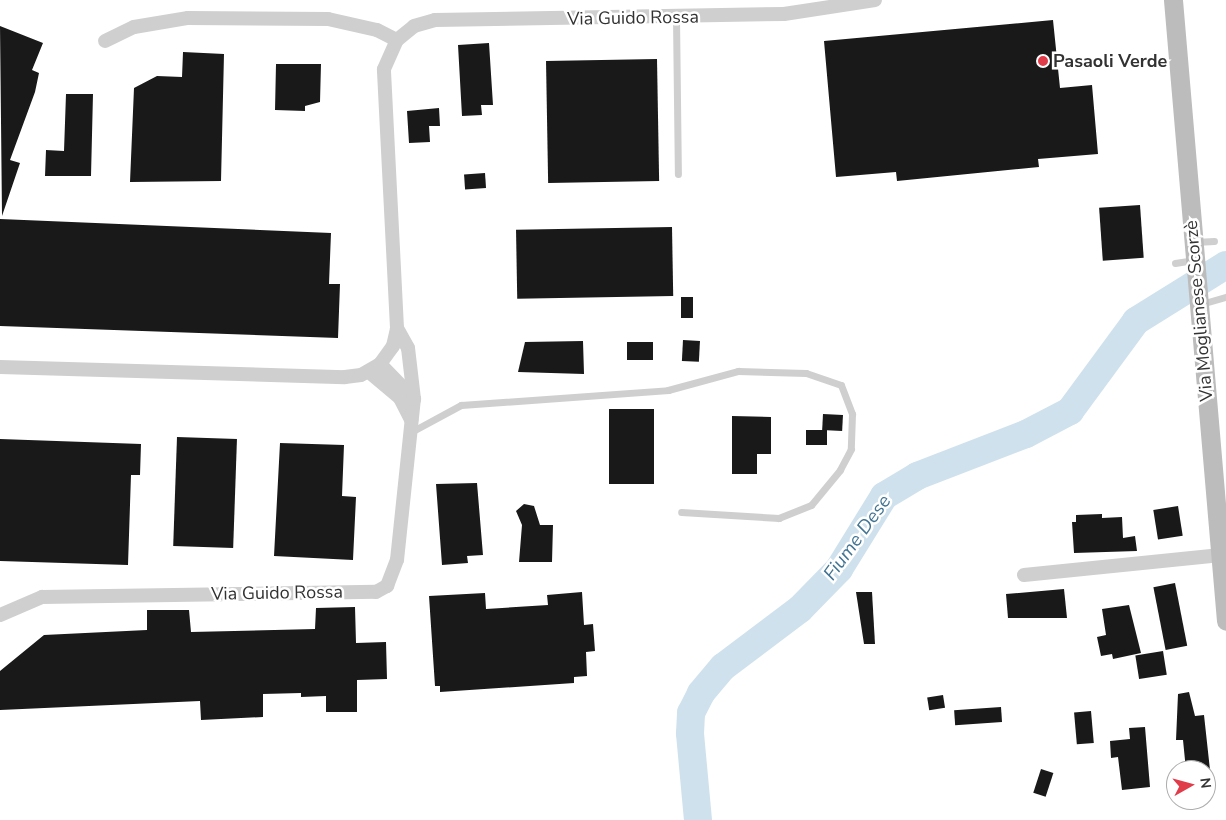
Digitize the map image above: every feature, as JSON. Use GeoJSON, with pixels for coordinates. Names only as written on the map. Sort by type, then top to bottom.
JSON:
{"type":"FeatureCollection","features":[{"type":"Feature","properties":{"kind":"main road","name":"Via Moglianese Scorzè"},"geometry":{"type":"LineString","coordinates":[[1173,0],[1226,621]]}},
{"type":"Feature","properties":{"kind":"street","name":"Via Guido Rossa"},"geometry":{"type":"LineString","coordinates":[[374,368],[394,346],[397,328],[384,80],[386,59],[397,40],[414,26],[435,20],[676,18],[784,14],[875,0]]}},
{"type":"Feature","properties":{"kind":"street"},"geometry":{"type":"LineString","coordinates":[[106,41],[134,27],[188,18],[328,19],[377,30],[397,40]]}},
{"type":"Feature","properties":{"kind":"street","name":"Via Guido Rossa"},"geometry":{"type":"LineString","coordinates":[[0,615],[42,597],[381,590],[394,575],[414,399],[408,348],[397,328]]}},
{"type":"Feature","properties":{"kind":"street"},"geometry":{"type":"LineString","coordinates":[[0,367],[345,377],[374,368]]}},
{"type":"Feature","properties":{"kind":"street"},"geometry":{"type":"LineString","coordinates":[[374,368],[414,399]]}},
{"type":"Feature","properties":{"kind":"street"},"geometry":{"type":"LineString","coordinates":[[374,368],[400,398],[411,426]]}},
{"type":"Feature","properties":{"kind":"street"},"geometry":{"type":"LineString","coordinates":[[1024,575],[1220,556]]}},
{"type":"Feature","properties":{"kind":"lane"},"geometry":{"type":"LineString","coordinates":[[676,18],[678,174]]}},
{"type":"Feature","properties":{"kind":"lane"},"geometry":{"type":"LineString","coordinates":[[1175,263],[1214,241]]}},
{"type":"Feature","properties":{"kind":"lane"},"geometry":{"type":"LineString","coordinates":[[1199,299],[1226,297]]}},
{"type":"Feature","properties":{"kind":"lane"},"geometry":{"type":"LineString","coordinates":[[411,426],[461,405],[668,390],[738,371],[806,373],[841,385],[852,414],[851,449],[840,470],[811,505],[793,516],[770,518],[680,512]]}},
{"type":"Feature","properties":{"kind":"building"},"geometry":{"type":"Polygon","coordinates":[[[1053,20],[1060,88],[1092,85],[1098,154],[1038,159],[1039,167],[897,181],[896,172],[836,177],[824,41],[1053,20]]]}},
{"type":"Feature","properties":{"kind":"building"},"geometry":{"type":"Polygon","coordinates":[[[0,26],[43,43],[32,70],[39,73],[35,92],[10,160],[20,163],[2,216],[0,26]]]}},
{"type":"Feature","properties":{"kind":"building"},"geometry":{"type":"Polygon","coordinates":[[[489,43],[493,105],[481,105],[482,115],[462,116],[458,45],[489,43]]]}},
{"type":"Feature","properties":{"kind":"building"},"geometry":{"type":"Polygon","coordinates":[[[183,52],[224,54],[221,181],[130,182],[134,88],[157,76],[182,77],[183,52]]]}},
{"type":"Feature","properties":{"kind":"building"},"geometry":{"type":"Polygon","coordinates":[[[657,59],[659,181],[548,183],[546,61],[657,59]]]}},
{"type":"Feature","properties":{"kind":"building"},"geometry":{"type":"Polygon","coordinates":[[[276,64],[321,64],[320,102],[305,106],[305,111],[275,110],[276,64]]]}},
{"type":"Feature","properties":{"kind":"building"},"geometry":{"type":"Polygon","coordinates":[[[66,94],[93,94],[91,176],[45,176],[46,150],[64,151],[66,94]]]}},
{"type":"Feature","properties":{"kind":"building"},"geometry":{"type":"Polygon","coordinates":[[[439,108],[440,126],[429,126],[430,142],[409,143],[407,111],[439,108]]]}},
{"type":"Feature","properties":{"kind":"building"},"geometry":{"type":"Polygon","coordinates":[[[485,173],[486,188],[465,189],[464,174],[485,173]]]}},
{"type":"Feature","properties":{"kind":"building"},"geometry":{"type":"Polygon","coordinates":[[[1140,205],[1144,258],[1103,261],[1099,208],[1140,205]]]}},
{"type":"Feature","properties":{"kind":"building"},"geometry":{"type":"Polygon","coordinates":[[[0,219],[331,233],[329,284],[340,284],[338,338],[0,326],[0,219]]]}},
{"type":"Feature","properties":{"kind":"building"},"geometry":{"type":"Polygon","coordinates":[[[672,227],[673,296],[517,299],[516,230],[672,227]]]}},
{"type":"Feature","properties":{"kind":"building"},"geometry":{"type":"Polygon","coordinates":[[[681,297],[693,297],[693,318],[681,318],[681,297]]]}},
{"type":"Feature","properties":{"kind":"building"},"geometry":{"type":"Polygon","coordinates":[[[683,340],[700,341],[699,362],[682,361],[683,340]]]}},
{"type":"Feature","properties":{"kind":"building"},"geometry":{"type":"Polygon","coordinates":[[[583,341],[584,374],[518,372],[525,342],[583,341]]]}},
{"type":"Feature","properties":{"kind":"building"},"geometry":{"type":"Polygon","coordinates":[[[627,342],[653,342],[653,360],[627,360],[627,342]]]}},
{"type":"Feature","properties":{"kind":"building"},"geometry":{"type":"Polygon","coordinates":[[[609,409],[654,409],[654,484],[609,484],[609,409]]]}},
{"type":"Feature","properties":{"kind":"building"},"geometry":{"type":"Polygon","coordinates":[[[823,414],[843,415],[842,431],[822,430],[823,414]]]}},
{"type":"Feature","properties":{"kind":"building"},"geometry":{"type":"Polygon","coordinates":[[[732,416],[771,417],[771,454],[757,454],[757,474],[732,474],[732,416]]]}},
{"type":"Feature","properties":{"kind":"building"},"geometry":{"type":"Polygon","coordinates":[[[806,430],[827,430],[827,445],[806,445],[806,430]]]}},
{"type":"Feature","properties":{"kind":"building"},"geometry":{"type":"Polygon","coordinates":[[[177,437],[237,439],[233,548],[173,546],[177,437]]]}},
{"type":"Feature","properties":{"kind":"building"},"geometry":{"type":"Polygon","coordinates":[[[0,439],[141,444],[140,475],[131,475],[128,565],[0,561],[0,439]]]}},
{"type":"Feature","properties":{"kind":"building"},"geometry":{"type":"Polygon","coordinates":[[[280,443],[344,445],[342,496],[356,497],[353,560],[274,556],[280,443]]]}},
{"type":"Feature","properties":{"kind":"building"},"geometry":{"type":"Polygon","coordinates":[[[477,483],[483,555],[467,556],[468,563],[442,565],[436,484],[477,483]]]}},
{"type":"Feature","properties":{"kind":"building"},"geometry":{"type":"Polygon","coordinates":[[[524,504],[534,506],[540,525],[553,525],[552,562],[519,562],[522,525],[516,511],[524,504]]]}},
{"type":"Feature","properties":{"kind":"building"},"geometry":{"type":"Polygon","coordinates":[[[1178,506],[1183,536],[1158,540],[1153,510],[1178,506]]]}},
{"type":"Feature","properties":{"kind":"building"},"geometry":{"type":"Polygon","coordinates":[[[1102,514],[1102,518],[1122,517],[1123,538],[1135,536],[1137,551],[1074,553],[1072,522],[1076,522],[1076,515],[1102,514]]]}},
{"type":"Feature","properties":{"kind":"building"},"geometry":{"type":"Polygon","coordinates":[[[1175,583],[1187,646],[1166,650],[1153,587],[1175,583]]]}},
{"type":"Feature","properties":{"kind":"building"},"geometry":{"type":"Polygon","coordinates":[[[1064,589],[1067,618],[1008,618],[1006,594],[1064,589]]]}},
{"type":"Feature","properties":{"kind":"building"},"geometry":{"type":"Polygon","coordinates":[[[582,592],[584,625],[593,624],[595,651],[586,652],[587,676],[574,677],[574,683],[440,692],[440,686],[435,686],[429,596],[485,593],[486,609],[548,605],[547,595],[582,592]]]}},
{"type":"Feature","properties":{"kind":"building"},"geometry":{"type":"Polygon","coordinates":[[[856,592],[872,592],[875,644],[864,644],[856,592]]]}},
{"type":"Feature","properties":{"kind":"building"},"geometry":{"type":"Polygon","coordinates":[[[1129,605],[1141,653],[1113,659],[1112,654],[1101,656],[1097,637],[1106,635],[1102,609],[1129,605]]]}},
{"type":"Feature","properties":{"kind":"building"},"geometry":{"type":"Polygon","coordinates":[[[355,607],[356,643],[386,642],[387,679],[357,680],[357,712],[326,712],[326,696],[301,697],[301,693],[263,694],[263,717],[201,720],[200,701],[0,710],[0,671],[44,635],[147,630],[147,610],[189,610],[191,632],[315,629],[316,608],[355,607]]]}},
{"type":"Feature","properties":{"kind":"building"},"geometry":{"type":"Polygon","coordinates":[[[1163,651],[1167,675],[1139,679],[1135,655],[1163,651]]]}},
{"type":"Feature","properties":{"kind":"building"},"geometry":{"type":"Polygon","coordinates":[[[1189,692],[1195,716],[1204,715],[1209,760],[1185,760],[1183,740],[1176,740],[1178,694],[1189,692]]]}},
{"type":"Feature","properties":{"kind":"building"},"geometry":{"type":"Polygon","coordinates":[[[943,695],[945,708],[929,710],[927,698],[943,695]]]}},
{"type":"Feature","properties":{"kind":"building"},"geometry":{"type":"Polygon","coordinates":[[[1001,707],[1002,722],[955,725],[954,710],[1001,707]]]}},
{"type":"Feature","properties":{"kind":"building"},"geometry":{"type":"Polygon","coordinates":[[[1091,711],[1094,743],[1077,744],[1074,712],[1091,711]]]}},
{"type":"Feature","properties":{"kind":"building"},"geometry":{"type":"Polygon","coordinates":[[[1145,727],[1150,787],[1122,790],[1118,757],[1111,758],[1110,741],[1130,739],[1129,728],[1145,727]]]}},
{"type":"Feature","properties":{"kind":"building"},"geometry":{"type":"Polygon","coordinates":[[[1041,769],[1053,773],[1046,797],[1033,793],[1041,769]]]}},
{"type":"Feature","properties":{"kind":"waterway","name":"Fiume Dese"},"geometry":{"type":"LineString","coordinates":[[698,820],[690,733],[691,713],[701,693],[723,667],[800,609],[839,569],[884,496],[917,476],[1026,434],[1070,411],[1136,321],[1226,265]]}},
{"type":"Feature","properties":{"kind":"place","name":"Pasaoli Verde"},"geometry":{"type":"Point","coordinates":[1043,61]}}]}
